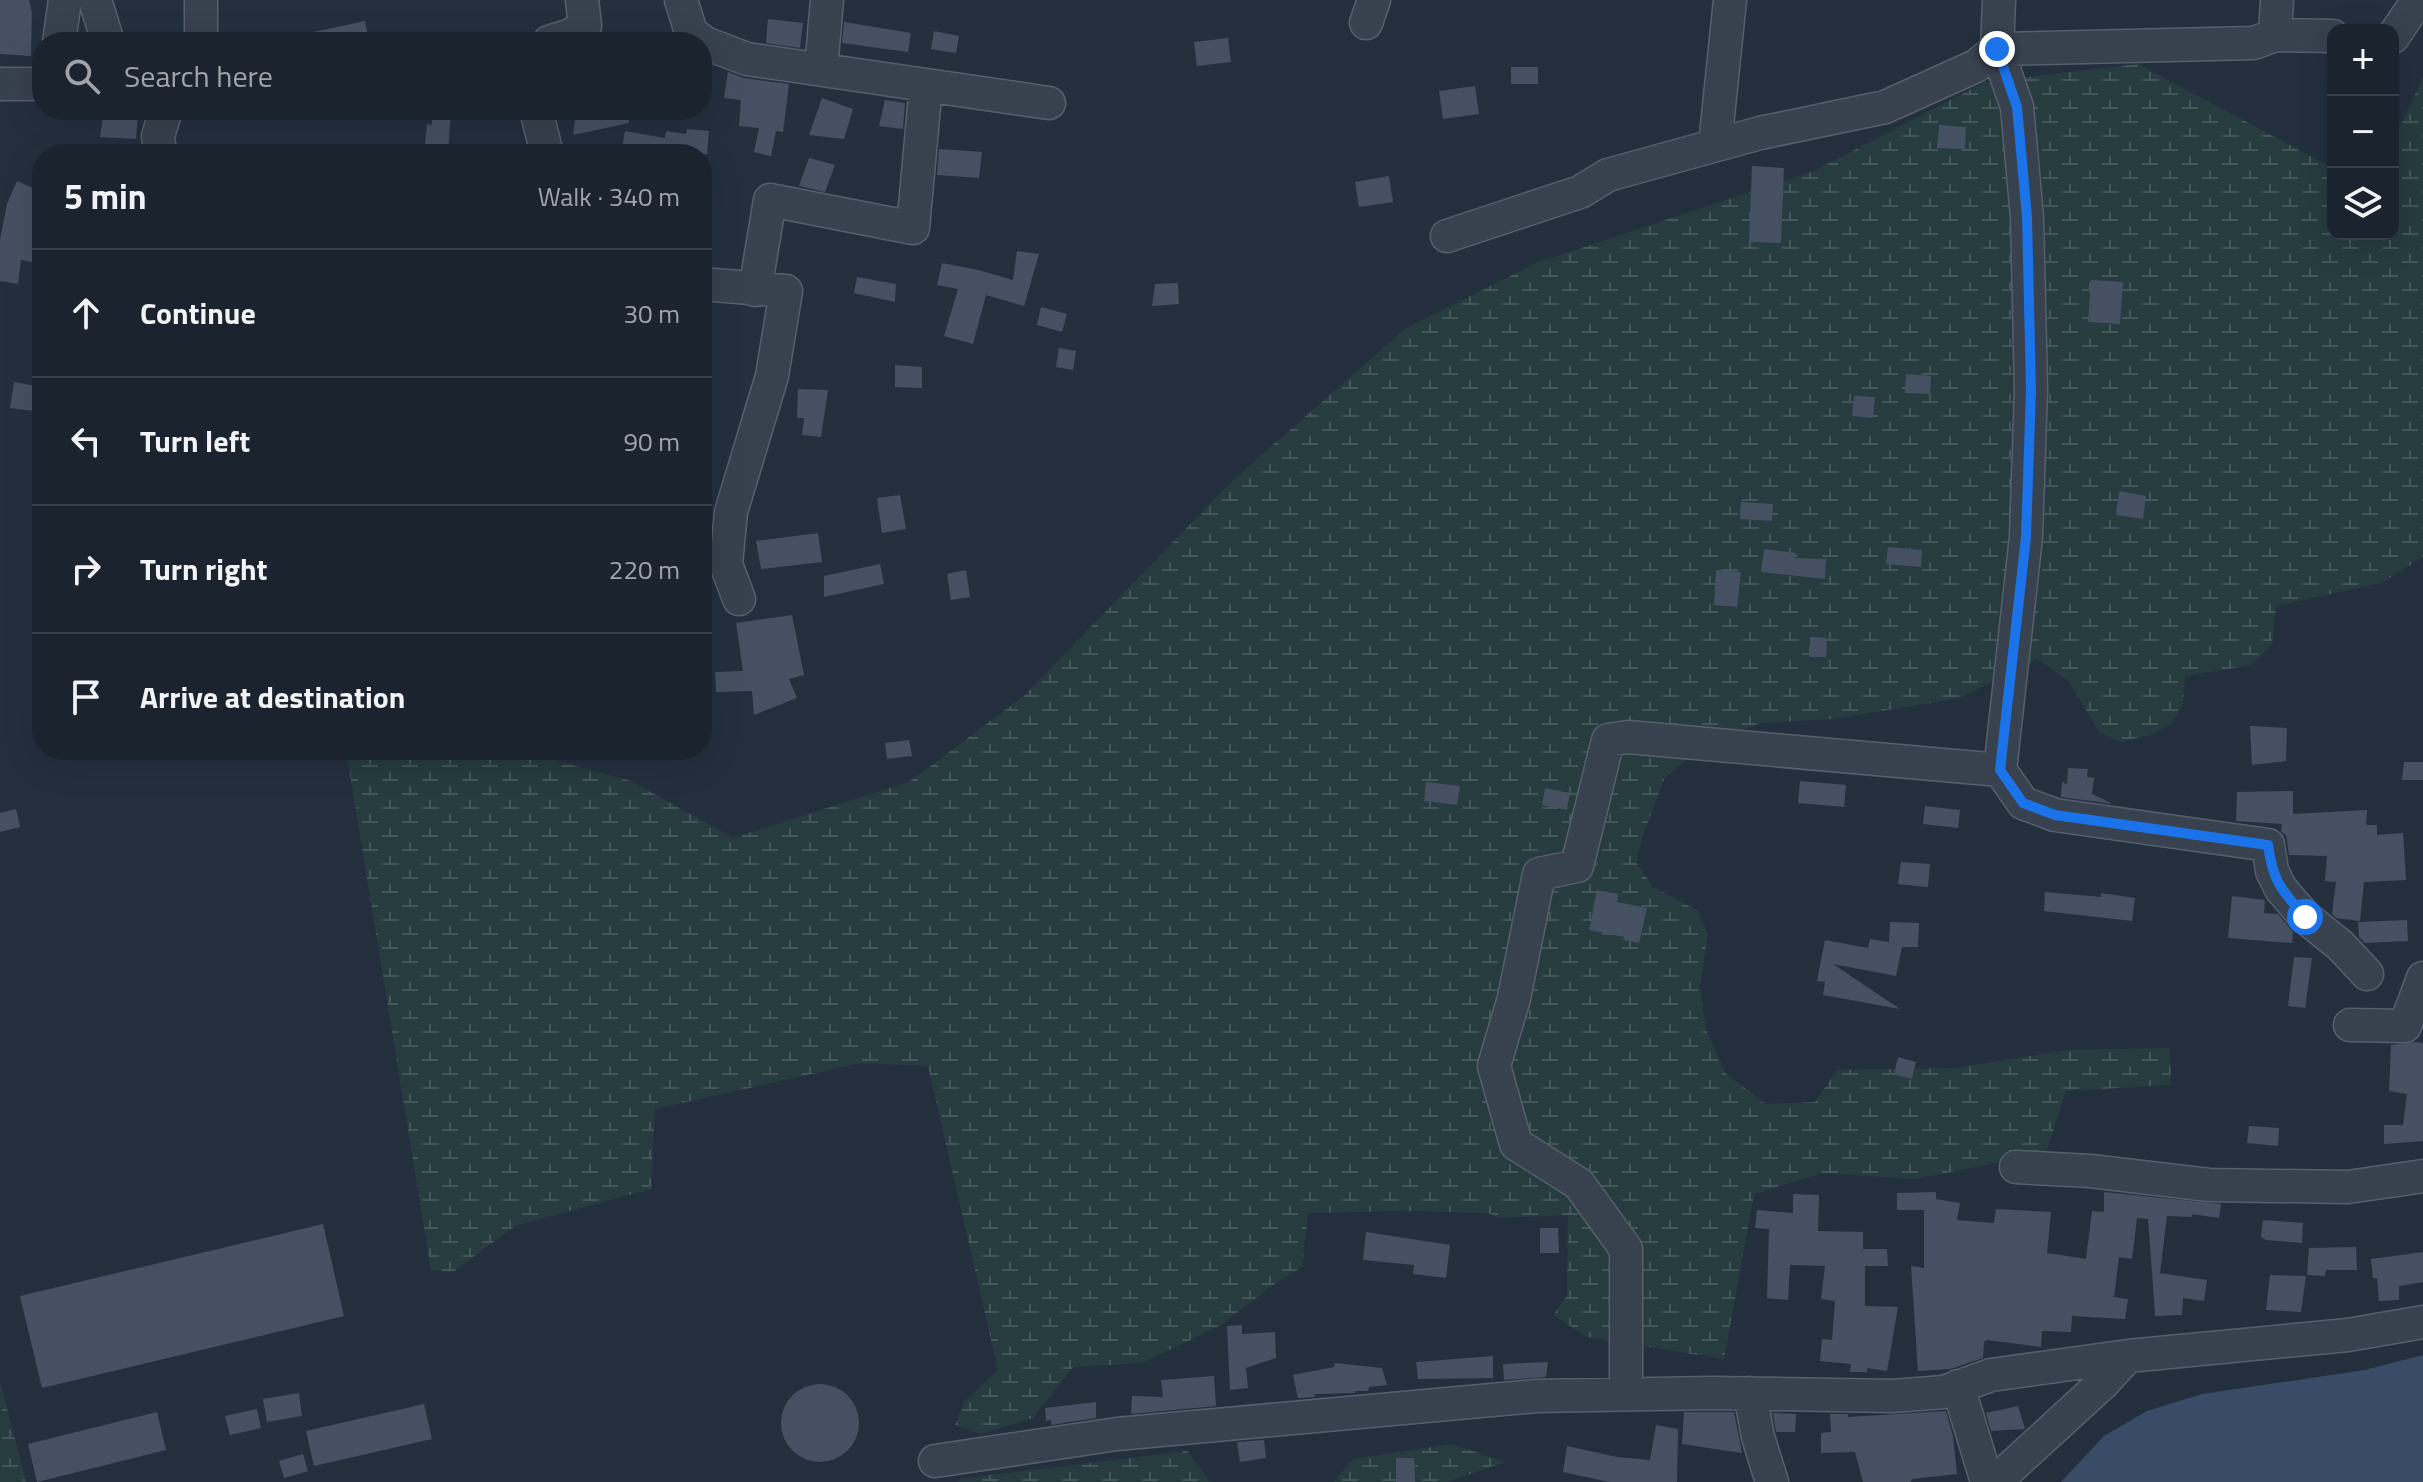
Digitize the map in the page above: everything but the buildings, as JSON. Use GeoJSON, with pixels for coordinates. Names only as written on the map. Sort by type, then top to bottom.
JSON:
{"type":"FeatureCollection","features":[{"type":"Feature","properties":{"kind":"street"},"geometry":{"type":"LineString","coordinates":[[60,32],[65,0]]}},
{"type":"Feature","properties":{"kind":"street"},"geometry":{"type":"LineString","coordinates":[[95,0],[105,32]]}},
{"type":"Feature","properties":{"kind":"street"},"geometry":{"type":"LineString","coordinates":[[201,0],[201,32]]}},
{"type":"Feature","properties":{"kind":"street"},"geometry":{"type":"LineString","coordinates":[[575,32],[585,25],[582,0]]}},
{"type":"Feature","properties":{"kind":"street"},"geometry":{"type":"LineString","coordinates":[[681,0],[691,32]]}},
{"type":"Feature","properties":{"kind":"street"},"geometry":{"type":"LineString","coordinates":[[821,69],[827,0]]}},
{"type":"Feature","properties":{"kind":"street"},"geometry":{"type":"LineString","coordinates":[[1715,145],[1730,0]]}},
{"type":"Feature","properties":{"kind":"street"},"geometry":{"type":"LineString","coordinates":[[1999,0],[1997,49],[2017,107],[2027,217],[2031,390],[2026,537],[2000,770],[2023,803],[2055,815],[2268,845],[2272,871],[2281,889],[2305,917],[2341,946],[2367,974]]}},
{"type":"Feature","properties":{"kind":"street"},"geometry":{"type":"LineString","coordinates":[[2275,35],[2277,0]]}},
{"type":"Feature","properties":{"kind":"street"},"geometry":{"type":"LineString","coordinates":[[2399,28],[2418,0]]}},
{"type":"Feature","properties":{"kind":"street"},"geometry":{"type":"LineString","coordinates":[[1447,236],[1580,192],[1608,175],[1715,145],[1885,107],[1976,66],[1997,49],[2254,43],[2275,35],[2327,36]]}},
{"type":"Feature","properties":{"kind":"street"},"geometry":{"type":"LineString","coordinates":[[712,46],[747,59],[1049,103]]}},
{"type":"Feature","properties":{"kind":"street"},"geometry":{"type":"LineString","coordinates":[[0,84],[32,84]]}},
{"type":"Feature","properties":{"kind":"street"},"geometry":{"type":"LineString","coordinates":[[755,290],[770,200],[913,228],[926,85]]}},
{"type":"Feature","properties":{"kind":"street"},"geometry":{"type":"LineString","coordinates":[[159,144],[163,120]]}},
{"type":"Feature","properties":{"kind":"street"},"geometry":{"type":"LineString","coordinates":[[538,120],[544,144]]}},
{"type":"Feature","properties":{"kind":"street"},"geometry":{"type":"LineString","coordinates":[[712,285],[786,291],[772,376],[731,512],[726,564],[739,599]]}},
{"type":"Feature","properties":{"kind":"street"},"geometry":{"type":"LineString","coordinates":[[1626,1394],[1626,1249],[1579,1184],[1516,1144],[1494,1066],[1514,998],[1539,874],[1577,866],[1608,740],[1628,737],[2000,770]]}},
{"type":"Feature","properties":{"kind":"street"},"geometry":{"type":"LineString","coordinates":[[2350,1025],[2405,1026],[2423,978]]}},
{"type":"Feature","properties":{"kind":"street"},"geometry":{"type":"LineString","coordinates":[[2016,1167],[2090,1171],[2209,1185],[2348,1187],[2423,1176]]}},
{"type":"Feature","properties":{"kind":"street"},"geometry":{"type":"LineString","coordinates":[[935,1461],[1117,1434],[1355,1410],[1536,1396],[1750,1393],[1892,1396],[1944,1392],[1991,1375],[2128,1356],[2348,1335],[2423,1322]]}},
{"type":"Feature","properties":{"kind":"street"},"geometry":{"type":"LineString","coordinates":[[1995,1482],[2128,1356]]}},
{"type":"Feature","properties":{"kind":"street"},"geometry":{"type":"LineString","coordinates":[[1958,1386],[1987,1482]]}},
{"type":"Feature","properties":{"kind":"street"},"geometry":{"type":"LineString","coordinates":[[1750,1393],[1758,1437],[1772,1482]]}},
{"type":"Feature","properties":{"kind":"green space"},"geometry":{"type":"Polygon","coordinates":[[[2138,64],[2327,165],[2327,240],[2399,240],[2399,128],[2423,78],[2423,557],[2381,583],[2276,606],[2272,644],[2251,665],[2185,676],[2183,703],[2172,723],[2150,735],[2120,742],[2100,733],[2069,682],[2037,658],[1960,698],[1833,719],[1760,723],[1706,744],[1665,777],[1636,862],[1653,887],[1697,910],[1708,934],[1700,986],[1706,1030],[1726,1074],[1766,1104],[1815,1102],[1837,1070],[1956,1068],[2067,1050],[2170,1048],[2171,1085],[2066,1091],[2046,1153],[1915,1179],[1823,1173],[1754,1194],[1724,1359],[1587,1337],[1553,1315],[1567,1296],[1568,1215],[1499,1218],[1488,1213],[1308,1213],[1302,1267],[1221,1325],[1142,1363],[1073,1367],[1033,1418],[981,1434],[955,1425],[964,1402],[998,1370],[928,1066],[861,1063],[655,1109],[651,1189],[515,1226],[453,1272],[431,1270],[348,760],[553,760],[631,781],[733,838],[909,782],[1024,696],[1232,481],[1405,329],[1536,263],[1814,171],[1985,82],[2138,64]]]}},
{"type":"Feature","properties":{"kind":"green space"},"geometry":{"type":"Polygon","coordinates":[[[0,1381],[26,1482],[0,1482],[0,1381]]]}},
{"type":"Feature","properties":{"kind":"green space"},"geometry":{"type":"Polygon","coordinates":[[[1452,1444],[1505,1462],[1447,1482],[1334,1482],[1353,1459],[1452,1444]]]}},
{"type":"Feature","properties":{"kind":"green space"},"geometry":{"type":"Polygon","coordinates":[[[1187,1451],[1209,1481],[1214,1482],[959,1482],[959,1479],[1187,1451]]]}},
{"type":"Feature","properties":{"kind":"water"},"geometry":{"type":"Polygon","coordinates":[[[2423,1355],[2423,1482],[2061,1482],[2104,1436],[2147,1411],[2202,1394],[2365,1370],[2423,1355]]]}},
{"type":"Feature","properties":{"kind":"route"},"geometry":{"type":"LineString","coordinates":[[1997,49],[2017,107],[2027,217],[2031,390],[2026,537],[2000,770],[2023,803],[2055,815],[2268,845],[2272,871],[2281,889],[2305,917]]}}]}
